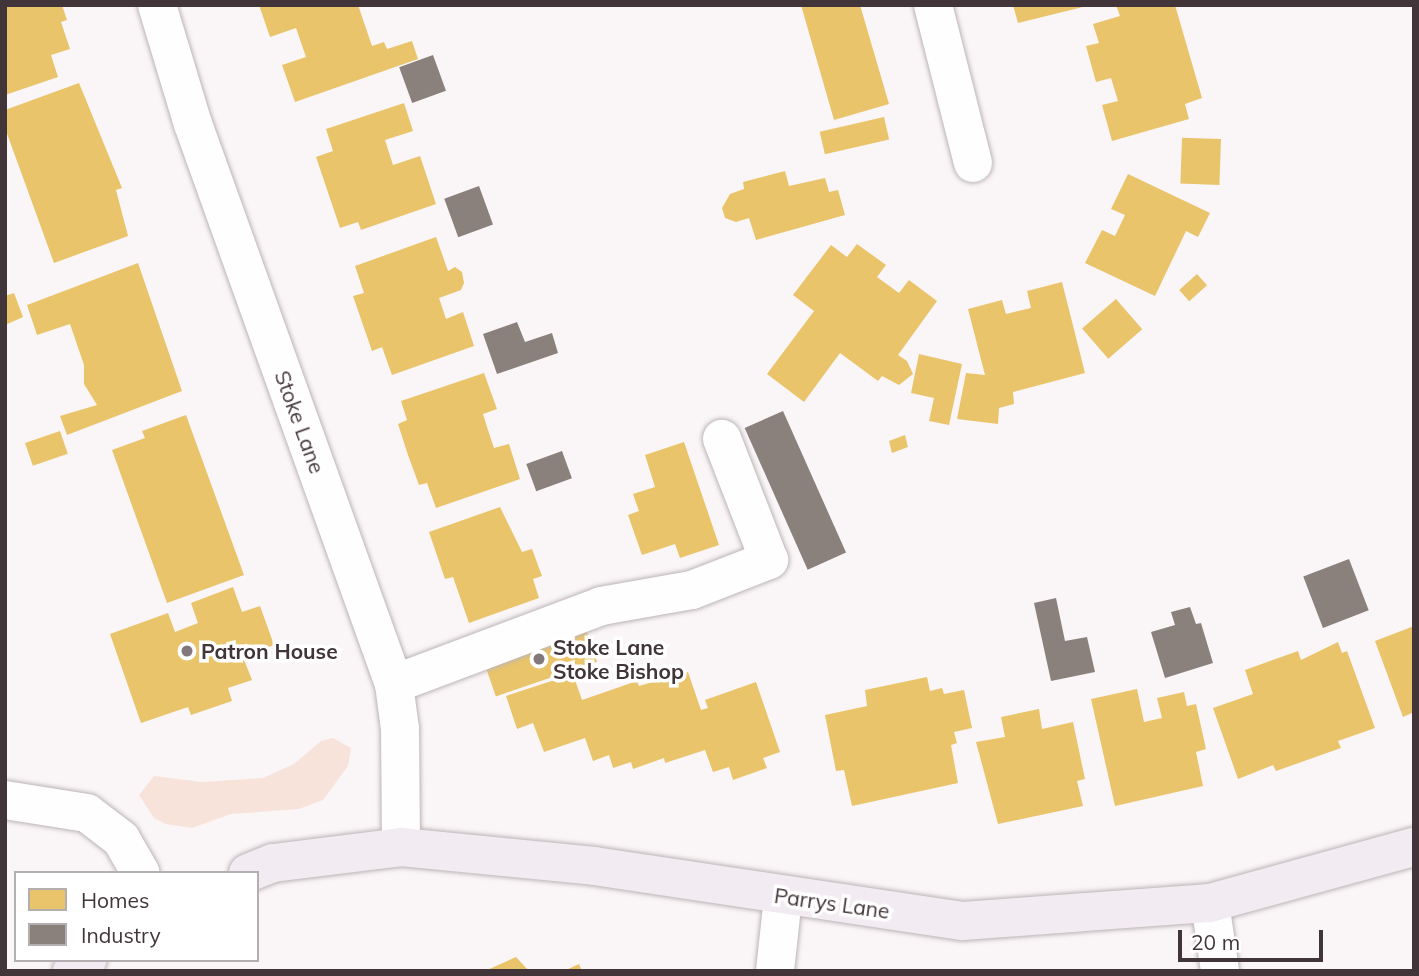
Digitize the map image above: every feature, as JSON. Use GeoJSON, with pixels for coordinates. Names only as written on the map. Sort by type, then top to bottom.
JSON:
{"type":"FeatureCollection","features":[{"type":"Feature","properties":{"kind":"main road","name":"Parrys Lane"},"geometry":{"type":"LineString","coordinates":[[253,871],[273,863],[401,847],[594,866],[783,897],[963,921],[1210,903],[1414,848]]}},
{"type":"Feature","properties":{"kind":"street","name":"Stoke Lane"},"geometry":{"type":"LineString","coordinates":[[157,5],[193,124],[394,684],[400,729],[401,847]]}},
{"type":"Feature","properties":{"kind":"street"},"geometry":{"type":"LineString","coordinates":[[933,5],[973,163]]}},
{"type":"Feature","properties":{"kind":"street"},"geometry":{"type":"LineString","coordinates":[[394,684],[601,606],[692,590],[769,560],[722,439]]}},
{"type":"Feature","properties":{"kind":"street"},"geometry":{"type":"LineString","coordinates":[[5,800],[87,813],[121,839],[140,871]]}},
{"type":"Feature","properties":{"kind":"street"},"geometry":{"type":"LineString","coordinates":[[775,971],[783,897]]}},
{"type":"Feature","properties":{"kind":"street"},"geometry":{"type":"LineString","coordinates":[[1210,903],[1220,971]]}},
{"type":"Feature","properties":{"kind":"shaded area"},"geometry":{"type":"Polygon","coordinates":[[[333,738],[351,748],[348,766],[323,800],[299,809],[231,814],[192,828],[166,824],[154,818],[139,795],[154,776],[202,782],[263,778],[294,764],[321,741],[333,738]]]}},
{"type":"Feature","properties":{"kind":"building: Homes"},"geometry":{"type":"Polygon","coordinates":[[[5,5],[62,5],[67,20],[61,22],[70,49],[51,55],[58,77],[5,95],[5,5]]]}},
{"type":"Feature","properties":{"kind":"building: Homes"},"geometry":{"type":"Polygon","coordinates":[[[259,5],[358,5],[372,46],[384,42],[387,49],[412,41],[418,59],[295,102],[282,65],[306,57],[296,28],[270,37],[259,5]]]}},
{"type":"Feature","properties":{"kind":"building: Homes"},"geometry":{"type":"Polygon","coordinates":[[[801,5],[860,5],[889,104],[834,120],[801,5]]]}},
{"type":"Feature","properties":{"kind":"building: Homes"},"geometry":{"type":"Polygon","coordinates":[[[1013,5],[1087,5],[1087,6],[1018,23],[1013,5]]]}},
{"type":"Feature","properties":{"kind":"building: Homes"},"geometry":{"type":"Polygon","coordinates":[[[1116,5],[1175,5],[1202,98],[1185,104],[1189,119],[1112,141],[1102,105],[1118,101],[1111,78],[1096,82],[1086,46],[1099,43],[1093,24],[1120,16],[1116,5]]]}},
{"type":"Feature","properties":{"kind":"building: Homes"},"geometry":{"type":"Polygon","coordinates":[[[79,83],[122,188],[116,190],[128,236],[54,263],[5,128],[5,110],[79,83]]]}},
{"type":"Feature","properties":{"kind":"building: Homes"},"geometry":{"type":"Polygon","coordinates":[[[404,103],[413,131],[385,140],[393,165],[420,156],[436,204],[361,230],[358,222],[340,228],[316,157],[333,151],[326,129],[404,103]]]}},
{"type":"Feature","properties":{"kind":"building: Homes"},"geometry":{"type":"Polygon","coordinates":[[[884,117],[889,139],[825,154],[820,132],[884,117]]]}},
{"type":"Feature","properties":{"kind":"building: Homes"},"geometry":{"type":"Polygon","coordinates":[[[1182,138],[1221,139],[1219,185],[1180,184],[1182,138]]]}},
{"type":"Feature","properties":{"kind":"building: Homes"},"geometry":{"type":"Polygon","coordinates":[[[785,171],[789,186],[825,178],[829,192],[838,190],[845,215],[756,240],[749,218],[736,222],[725,218],[722,208],[730,194],[744,189],[743,182],[785,171]]]}},
{"type":"Feature","properties":{"kind":"building: Homes"},"geometry":{"type":"Polygon","coordinates":[[[1128,174],[1210,213],[1198,237],[1186,231],[1155,296],[1085,263],[1102,230],[1115,236],[1125,215],[1111,209],[1128,174]]]}},
{"type":"Feature","properties":{"kind":"building: Homes"},"geometry":{"type":"Polygon","coordinates":[[[436,237],[448,271],[455,267],[462,272],[464,283],[461,290],[439,298],[446,319],[463,312],[474,346],[392,375],[382,347],[372,351],[353,296],[364,293],[355,266],[436,237]]]}},
{"type":"Feature","properties":{"kind":"building: Homes"},"geometry":{"type":"Polygon","coordinates":[[[857,244],[886,265],[877,277],[899,293],[909,280],[937,301],[898,355],[907,361],[913,374],[899,385],[882,376],[878,381],[840,353],[804,402],[767,374],[814,311],[793,295],[831,245],[847,257],[857,244]]]}},
{"type":"Feature","properties":{"kind":"building: Homes"},"geometry":{"type":"Polygon","coordinates":[[[138,263],[182,391],[67,435],[60,416],[97,405],[84,384],[84,365],[70,324],[37,335],[27,305],[138,263]]]}},
{"type":"Feature","properties":{"kind":"building: Homes"},"geometry":{"type":"Polygon","coordinates":[[[1197,274],[1207,285],[1189,301],[1179,290],[1197,274]]]}},
{"type":"Feature","properties":{"kind":"building: Homes"},"geometry":{"type":"Polygon","coordinates":[[[1062,282],[1085,373],[1013,392],[1014,404],[999,408],[998,424],[957,419],[966,373],[985,375],[968,309],[1002,300],[1006,314],[1031,308],[1027,291],[1062,282]]]}},
{"type":"Feature","properties":{"kind":"building: Homes"},"geometry":{"type":"Polygon","coordinates":[[[14,293],[23,317],[5,325],[5,296],[14,293]]]}},
{"type":"Feature","properties":{"kind":"building: Homes"},"geometry":{"type":"Polygon","coordinates":[[[1116,299],[1142,329],[1108,359],[1082,329],[1116,299]]]}},
{"type":"Feature","properties":{"kind":"building: Homes"},"geometry":{"type":"Polygon","coordinates":[[[919,354],[962,364],[949,425],[929,421],[934,398],[911,393],[919,354]]]}},
{"type":"Feature","properties":{"kind":"building: Homes"},"geometry":{"type":"Polygon","coordinates":[[[484,373],[497,409],[483,414],[494,448],[509,444],[520,479],[436,508],[427,483],[419,485],[408,455],[398,424],[407,420],[401,401],[484,373]]]}},
{"type":"Feature","properties":{"kind":"building: Homes"},"geometry":{"type":"Polygon","coordinates":[[[186,415],[244,575],[167,603],[112,450],[145,438],[142,431],[186,415]]]}},
{"type":"Feature","properties":{"kind":"building: Homes"},"geometry":{"type":"Polygon","coordinates":[[[60,431],[68,454],[33,466],[25,443],[60,431]]]}},
{"type":"Feature","properties":{"kind":"building: Homes"},"geometry":{"type":"Polygon","coordinates":[[[905,435],[908,447],[892,453],[889,441],[905,435]]]}},
{"type":"Feature","properties":{"kind":"building: Homes"},"geometry":{"type":"Polygon","coordinates":[[[684,442],[719,545],[680,558],[675,544],[642,555],[628,515],[639,511],[633,494],[655,487],[645,455],[684,442]]]}},
{"type":"Feature","properties":{"kind":"building: Homes"},"geometry":{"type":"Polygon","coordinates":[[[500,507],[522,552],[532,549],[542,576],[533,579],[539,598],[469,623],[453,577],[445,579],[429,532],[500,507]]]}},
{"type":"Feature","properties":{"kind":"building: Homes","name":"Patron House"},"geometry":{"type":"Polygon","coordinates":[[[233,587],[242,612],[260,606],[274,645],[243,657],[252,680],[228,688],[232,701],[191,715],[188,707],[141,723],[110,634],[168,613],[175,632],[198,623],[191,603],[233,587]]]}},
{"type":"Feature","properties":{"kind":"building: Homes","name":"Stoke Lane Stoke Bishop"},"geometry":{"type":"Polygon","coordinates":[[[583,621],[597,662],[496,696],[482,656],[583,621]]]}},
{"type":"Feature","properties":{"kind":"building: Homes"},"geometry":{"type":"Polygon","coordinates":[[[1414,626],[1414,712],[1403,717],[1375,641],[1414,626]]]}},
{"type":"Feature","properties":{"kind":"building: Homes"},"geometry":{"type":"Polygon","coordinates":[[[1338,642],[1342,653],[1347,651],[1375,728],[1338,741],[1341,748],[1276,771],[1273,765],[1238,779],[1213,708],[1253,694],[1245,670],[1298,651],[1301,660],[1338,642]]]}},
{"type":"Feature","properties":{"kind":"building: Homes"},"geometry":{"type":"Polygon","coordinates":[[[688,672],[701,710],[708,708],[705,700],[756,682],[780,752],[763,758],[767,768],[733,780],[729,767],[713,772],[705,750],[665,763],[664,758],[633,769],[631,762],[613,768],[609,755],[593,761],[585,738],[544,752],[533,723],[517,729],[506,696],[573,674],[582,700],[637,681],[639,686],[688,672]]]}},
{"type":"Feature","properties":{"kind":"building: Homes"},"geometry":{"type":"Polygon","coordinates":[[[927,677],[930,691],[942,688],[944,694],[964,690],[972,728],[954,732],[957,743],[951,745],[958,783],[852,806],[844,770],[836,771],[825,715],[867,706],[865,690],[927,677]]]}},
{"type":"Feature","properties":{"kind":"building: Homes"},"geometry":{"type":"Polygon","coordinates":[[[1137,689],[1144,722],[1162,718],[1157,698],[1184,692],[1187,706],[1196,704],[1206,749],[1196,752],[1203,786],[1115,806],[1091,699],[1137,689]]]}},
{"type":"Feature","properties":{"kind":"building: Homes"},"geometry":{"type":"Polygon","coordinates":[[[1039,709],[1042,729],[1073,722],[1085,779],[1077,781],[1083,806],[998,824],[976,742],[1005,737],[1001,717],[1039,709]]]}},
{"type":"Feature","properties":{"kind":"building: Homes"},"geometry":{"type":"Polygon","coordinates":[[[516,957],[529,971],[485,971],[516,957]]]}},
{"type":"Feature","properties":{"kind":"building: Homes"},"geometry":{"type":"Polygon","coordinates":[[[579,964],[582,971],[564,971],[579,964]]]}},
{"type":"Feature","properties":{"kind":"building: Industry"},"geometry":{"type":"Polygon","coordinates":[[[433,55],[446,91],[412,103],[399,67],[433,55]]]}},
{"type":"Feature","properties":{"kind":"building: Industry"},"geometry":{"type":"Polygon","coordinates":[[[479,186],[493,225],[458,237],[444,199],[479,186]]]}},
{"type":"Feature","properties":{"kind":"building: Industry"},"geometry":{"type":"Polygon","coordinates":[[[517,322],[525,342],[552,333],[558,353],[497,374],[483,334],[517,322]]]}},
{"type":"Feature","properties":{"kind":"building: Industry"},"geometry":{"type":"Polygon","coordinates":[[[783,411],[846,553],[808,570],[745,428],[783,411]]]}},
{"type":"Feature","properties":{"kind":"building: Industry"},"geometry":{"type":"Polygon","coordinates":[[[562,451],[572,478],[536,491],[526,464],[562,451]]]}},
{"type":"Feature","properties":{"kind":"building: Industry"},"geometry":{"type":"Polygon","coordinates":[[[1349,559],[1369,610],[1323,628],[1303,577],[1349,559]]]}},
{"type":"Feature","properties":{"kind":"building: Industry"},"geometry":{"type":"Polygon","coordinates":[[[1056,598],[1065,641],[1087,637],[1095,672],[1051,681],[1034,603],[1056,598]]]}},
{"type":"Feature","properties":{"kind":"building: Industry"},"geometry":{"type":"Polygon","coordinates":[[[1190,607],[1196,624],[1201,623],[1213,663],[1165,678],[1151,632],[1175,625],[1171,612],[1190,607]]]}},
{"type":"Feature","properties":{"kind":"place","name":"Patron House"},"geometry":{"type":"Point","coordinates":[187,651]}},
{"type":"Feature","properties":{"kind":"place","name":"Stoke Lane Stoke Bishop"},"geometry":{"type":"Point","coordinates":[539,659]}}]}
